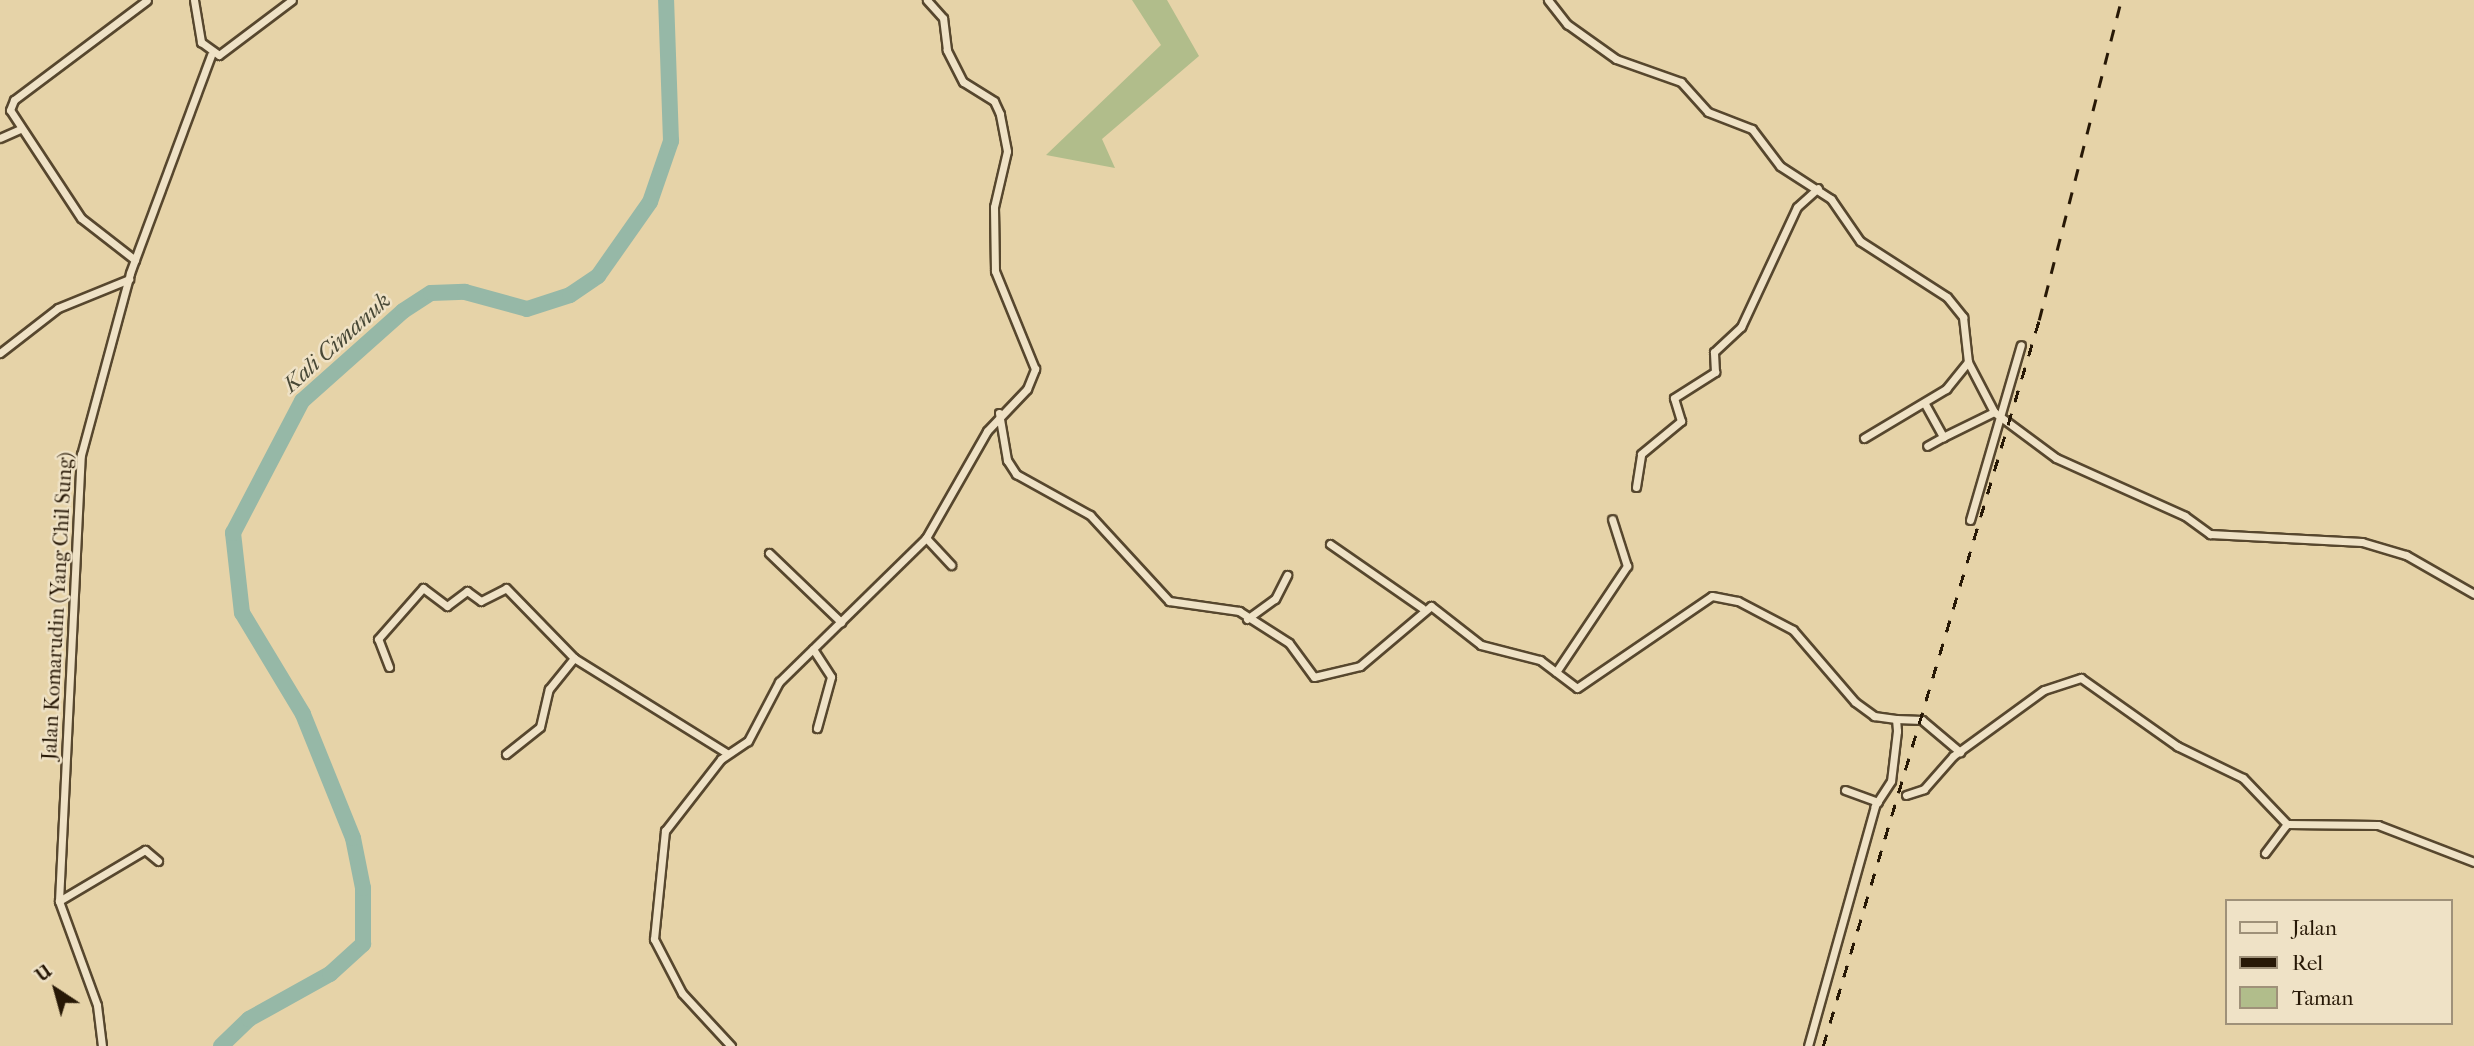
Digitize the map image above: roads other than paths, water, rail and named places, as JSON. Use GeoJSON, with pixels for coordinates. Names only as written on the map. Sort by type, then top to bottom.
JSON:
{"type":"FeatureCollection","features":[{"type":"Feature","properties":{"kind":"street"},"geometry":{"type":"LineString","coordinates":[[135,262],[81,218],[10,110],[14,100],[147,0]]}},
{"type":"Feature","properties":{"kind":"street"},"geometry":{"type":"LineString","coordinates":[[194,0],[201,41],[211,55],[229,51],[292,0]]}},
{"type":"Feature","properties":{"kind":"street"},"geometry":{"type":"LineString","coordinates":[[731,1046],[682,993],[658,950],[652,922],[665,831],[728,754],[748,741],[770,695],[926,538],[999,413],[1027,388],[1035,369],[995,271],[994,207],[1006,141],[994,101],[966,86],[955,70],[943,18],[927,0]]}},
{"type":"Feature","properties":{"kind":"street"},"geometry":{"type":"LineString","coordinates":[[1548,0],[1567,24],[1616,59],[1681,82],[1707,112],[1752,129],[1780,166],[1818,188],[1860,241],[1956,307],[1967,330],[1968,362],[1996,415],[2056,458],[2185,516],[2210,534],[2362,542],[2406,555],[2474,594]]}},
{"type":"Feature","properties":{"kind":"street","name":"Jalan Komarudin (Yang Chil Sung)"},"geometry":{"type":"LineString","coordinates":[[102,1046],[97,1005],[59,901],[81,455],[130,276],[211,55]]}},
{"type":"Feature","properties":{"kind":"street"},"geometry":{"type":"LineString","coordinates":[[0,138],[20,129]]}},
{"type":"Feature","properties":{"kind":"street"},"geometry":{"type":"LineString","coordinates":[[1636,487],[1641,454],[1681,419],[1674,398],[1715,372],[1714,352],[1741,327],[1797,206],[1818,188]]}},
{"type":"Feature","properties":{"kind":"street"},"geometry":{"type":"LineString","coordinates":[[0,353],[58,308],[130,276]]}},
{"type":"Feature","properties":{"kind":"street"},"geometry":{"type":"LineString","coordinates":[[1970,520],[1996,415],[2021,345]]}},
{"type":"Feature","properties":{"kind":"street"},"geometry":{"type":"LineString","coordinates":[[1864,439],[1925,404],[1968,362]]}},
{"type":"Feature","properties":{"kind":"street"},"geometry":{"type":"LineString","coordinates":[[1925,404],[1943,437]]}},
{"type":"Feature","properties":{"kind":"street"},"geometry":{"type":"LineString","coordinates":[[999,413],[1012,470],[1090,515],[1169,601],[1219,605],[1247,619],[1289,643],[1314,677],[1360,666],[1422,608]]}},
{"type":"Feature","properties":{"kind":"street"},"geometry":{"type":"LineString","coordinates":[[1927,446],[1996,415]]}},
{"type":"Feature","properties":{"kind":"street"},"geometry":{"type":"LineString","coordinates":[[1556,671],[1627,566],[1612,519]]}},
{"type":"Feature","properties":{"kind":"street"},"geometry":{"type":"LineString","coordinates":[[926,538],[951,565]]}},
{"type":"Feature","properties":{"kind":"street"},"geometry":{"type":"LineString","coordinates":[[1330,544],[1422,608],[1445,612],[1481,645],[1531,656],[1577,688],[1587,686],[1698,602],[1720,597],[1793,630],[1866,713],[1896,719],[1922,720],[1960,752]]}},
{"type":"Feature","properties":{"kind":"street"},"geometry":{"type":"LineString","coordinates":[[769,553],[841,622]]}},
{"type":"Feature","properties":{"kind":"street"},"geometry":{"type":"LineString","coordinates":[[1247,619],[1275,599],[1287,575]]}},
{"type":"Feature","properties":{"kind":"street"},"geometry":{"type":"LineString","coordinates":[[389,667],[378,639],[426,587],[447,606],[467,591],[481,601],[506,588],[574,658],[728,754]]}},
{"type":"Feature","properties":{"kind":"street"},"geometry":{"type":"LineString","coordinates":[[813,649],[831,677],[817,728]]}},
{"type":"Feature","properties":{"kind":"street"},"geometry":{"type":"LineString","coordinates":[[506,754],[540,727],[549,690],[574,658]]}},
{"type":"Feature","properties":{"kind":"street"},"geometry":{"type":"LineString","coordinates":[[1906,795],[1924,789],[1960,752],[2044,690],[2081,678],[2177,746],[2243,778],[2287,824],[2378,825],[2474,862]]}},
{"type":"Feature","properties":{"kind":"street"},"geometry":{"type":"LineString","coordinates":[[1808,1046],[1878,802],[1891,781],[1896,719]]}},
{"type":"Feature","properties":{"kind":"street"},"geometry":{"type":"LineString","coordinates":[[1846,790],[1878,802]]}},
{"type":"Feature","properties":{"kind":"street"},"geometry":{"type":"LineString","coordinates":[[2265,853],[2287,824]]}},
{"type":"Feature","properties":{"kind":"street"},"geometry":{"type":"LineString","coordinates":[[59,901],[145,850],[158,860]]}},
{"type":"Feature","properties":{"kind":"waterway","name":"Kali Cimanuk"},"geometry":{"type":"LineString","coordinates":[[221,1046],[249,1019],[330,974],[363,944],[363,888],[353,838],[303,714],[242,613],[233,533],[302,401],[403,311],[431,293],[465,292],[527,309],[570,295],[598,276],[650,202],[671,141],[666,0]]}},
{"type":"Feature","properties":{"kind":"railway"},"geometry":{"type":"LineString","coordinates":[[1823,1046],[2039,320],[2121,0]]}}]}
